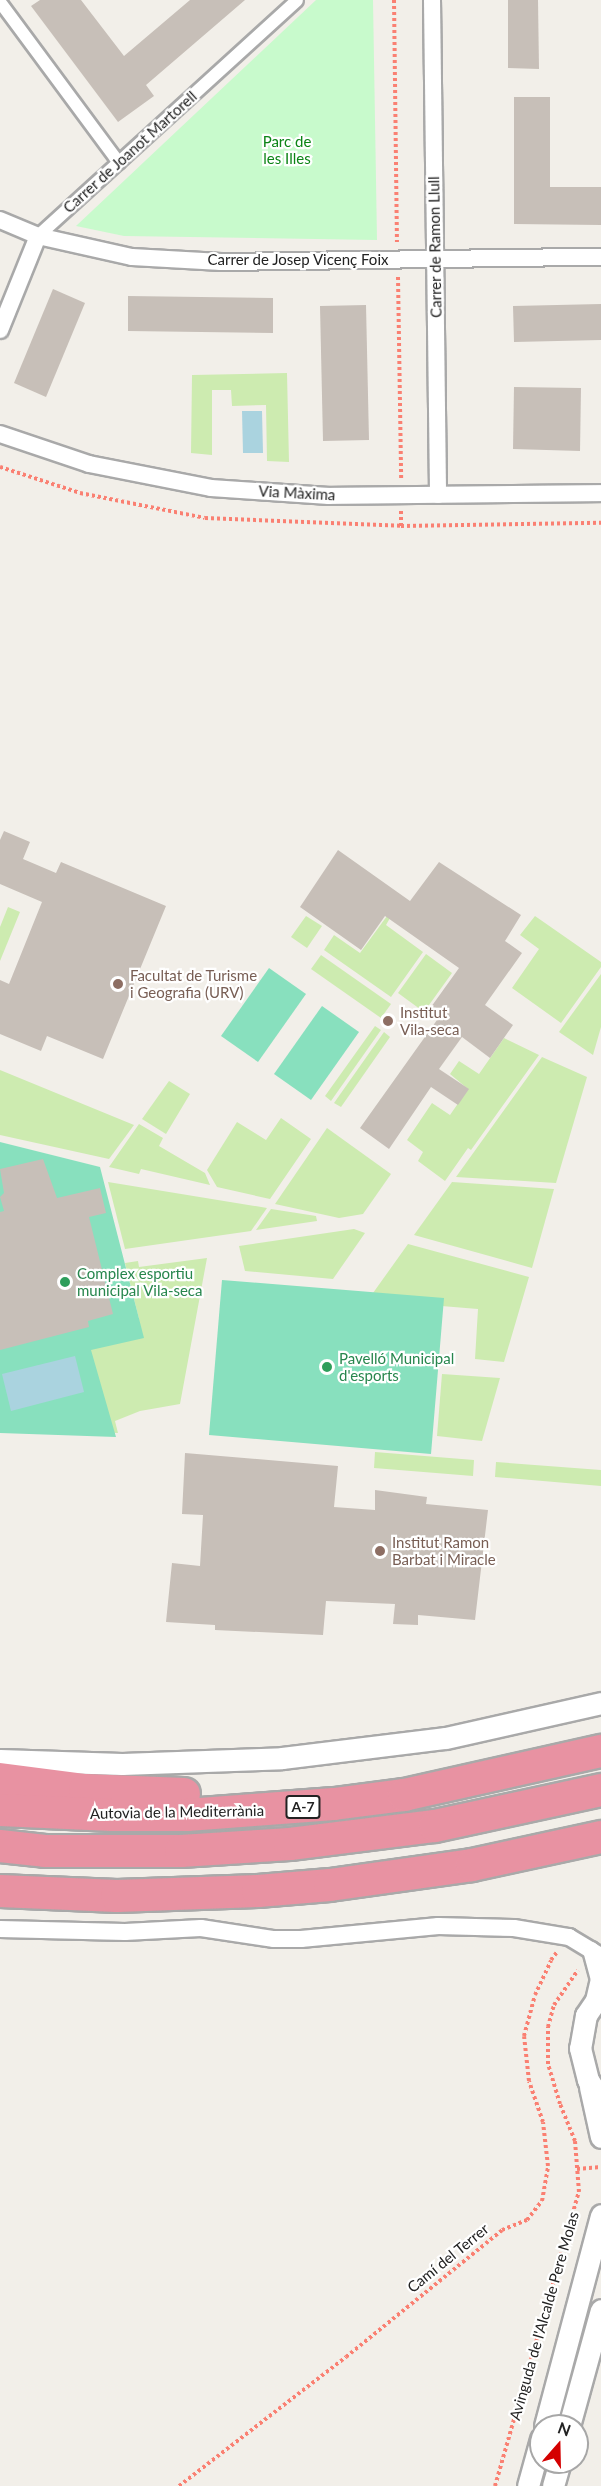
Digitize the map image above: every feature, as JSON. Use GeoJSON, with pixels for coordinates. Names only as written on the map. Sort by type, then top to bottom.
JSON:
{"type":"FeatureCollection","features":[{"type":"Feature","properties":{"kind":"highway","name":"Autovia de la Mediterrània"},"geometry":{"type":"LineString","coordinates":[[0,1810],[112,1815],[187,1815],[326,1805],[404,1795],[601,1751]]}},
{"type":"Feature","properties":{"kind":"highway"},"geometry":{"type":"LineString","coordinates":[[0,1779],[85,1790],[149,1793],[257,1793],[360,1788],[404,1795]]}},
{"type":"Feature","properties":{"kind":"highway","name":"A-7"},"geometry":{"type":"LineString","coordinates":[[0,1846],[45,1851],[181,1851],[361,1836],[475,1819],[601,1790]]}},
{"type":"Feature","properties":{"kind":"highway"},"geometry":{"type":"LineString","coordinates":[[0,1891],[117,1896],[246,1892],[330,1885],[472,1865],[601,1837]]}},
{"type":"Feature","properties":{"kind":"highway"},"geometry":{"type":"LineString","coordinates":[[0,1861],[45,1851]]}},
{"type":"Feature","properties":{"kind":"street","name":"Carrer de Joanot Martorell"},"geometry":{"type":"LineString","coordinates":[[0,330],[38,236],[297,0]]}},
{"type":"Feature","properties":{"kind":"street","name":"Carrer de Ramon Llull"},"geometry":{"type":"LineString","coordinates":[[432,0],[438,495]]}},
{"type":"Feature","properties":{"kind":"street"},"geometry":{"type":"LineString","coordinates":[[0,2],[119,163]]}},
{"type":"Feature","properties":{"kind":"street","name":"Carrer de Josep Vicenç Foix"},"geometry":{"type":"LineString","coordinates":[[0,220],[38,236],[132,257],[221,262],[601,257]]}},
{"type":"Feature","properties":{"kind":"street","name":"Via Màxima"},"geometry":{"type":"LineString","coordinates":[[0,434],[89,464],[211,488],[329,496],[601,493]]}},
{"type":"Feature","properties":{"kind":"street"},"geometry":{"type":"LineString","coordinates":[[0,1760],[122,1764],[282,1758],[446,1738],[601,1703]]}},
{"type":"Feature","properties":{"kind":"street"},"geometry":{"type":"LineString","coordinates":[[0,1929],[125,1932],[201,1928],[274,1939],[301,1939],[438,1926],[514,1928],[569,1937],[596,1953],[599,1979],[598,1997],[586,2015],[580,2048],[601,2137]]}},
{"type":"Feature","properties":{"kind":"street"},"geometry":{"type":"LineString","coordinates":[[588,2080],[601,2100]]}},
{"type":"Feature","properties":{"kind":"street","name":"Avinguda de l'Alcalde Pere Molas"},"geometry":{"type":"LineString","coordinates":[[547,2414],[601,2215]]}},
{"type":"Feature","properties":{"kind":"street"},"geometry":{"type":"LineString","coordinates":[[572,2414],[601,2310]]}},
{"type":"Feature","properties":{"kind":"path","name":"Camí del Terrer"},"geometry":{"type":"LineString","coordinates":[[179,2486],[346,2357],[501,2230],[527,2220],[542,2201],[548,2166],[543,2122],[529,2081],[524,2036],[535,1995],[551,1960],[569,1937]]}},
{"type":"Feature","properties":{"kind":"path","name":"Avinguda de l'Alcalde Pere Molas"},"geometry":{"type":"LineString","coordinates":[[495,2486],[579,2192],[577,2169],[601,2167]]}},
{"type":"Feature","properties":{"kind":"green space","name":"Parc de les Illes"},"geometry":{"type":"Polygon","coordinates":[[[316,0],[373,0],[377,240],[124,236],[76,226],[316,0]]]}},
{"type":"Feature","properties":{"kind":"green space"},"geometry":{"type":"Polygon","coordinates":[[[287,373],[289,462],[267,461],[266,405],[232,406],[231,390],[212,390],[212,455],[191,453],[192,375],[287,373]]]}},
{"type":"Feature","properties":{"kind":"green space"},"geometry":{"type":"Polygon","coordinates":[[[8,907],[20,912],[0,961],[0,927],[8,907]]]}},
{"type":"Feature","properties":{"kind":"green space"},"geometry":{"type":"Polygon","coordinates":[[[306,916],[322,926],[307,948],[291,937],[306,916]]]}},
{"type":"Feature","properties":{"kind":"green space"},"geometry":{"type":"Polygon","coordinates":[[[387,916],[390,918],[386,925],[423,952],[391,997],[324,950],[334,935],[360,953],[387,916]]]}},
{"type":"Feature","properties":{"kind":"green space"},"geometry":{"type":"Polygon","coordinates":[[[535,916],[601,962],[601,967],[561,1023],[512,988],[539,949],[520,935],[535,916]]]}},
{"type":"Feature","properties":{"kind":"green space"},"geometry":{"type":"Polygon","coordinates":[[[426,954],[452,973],[424,1012],[398,993],[426,954]]]}},
{"type":"Feature","properties":{"kind":"green space"},"geometry":{"type":"Polygon","coordinates":[[[321,955],[391,1004],[381,1018],[311,969],[321,955]]]}},
{"type":"Feature","properties":{"kind":"green space"},"geometry":{"type":"Polygon","coordinates":[[[269,968],[306,994],[258,1062],[221,1036],[269,968]]]}},
{"type":"Feature","properties":{"kind":"green space"},"geometry":{"type":"Polygon","coordinates":[[[601,974],[601,1027],[593,1055],[559,1032],[601,974]]]}},
{"type":"Feature","properties":{"kind":"green space"},"geometry":{"type":"Polygon","coordinates":[[[322,1006],[359,1032],[311,1100],[274,1074],[322,1006]]]}},
{"type":"Feature","properties":{"kind":"green space"},"geometry":{"type":"Polygon","coordinates":[[[375,1026],[381,1030],[331,1101],[325,1096],[375,1026]]]}},
{"type":"Feature","properties":{"kind":"green space"},"geometry":{"type":"Polygon","coordinates":[[[384,1032],[390,1037],[341,1107],[334,1103],[384,1032]]]}},
{"type":"Feature","properties":{"kind":"green space"},"geometry":{"type":"Polygon","coordinates":[[[504,1038],[539,1055],[471,1150],[468,1148],[445,1181],[418,1161],[423,1152],[407,1140],[432,1103],[450,1115],[468,1089],[450,1074],[459,1061],[479,1074],[504,1038]]]}},
{"type":"Feature","properties":{"kind":"green space"},"geometry":{"type":"Polygon","coordinates":[[[542,1057],[587,1077],[556,1183],[456,1177],[542,1057]]]}},
{"type":"Feature","properties":{"kind":"green space"},"geometry":{"type":"Polygon","coordinates":[[[0,1070],[134,1125],[109,1159],[0,1135],[0,1070]]]}},
{"type":"Feature","properties":{"kind":"green space"},"geometry":{"type":"Polygon","coordinates":[[[169,1081],[190,1094],[166,1134],[142,1119],[169,1081]]]}},
{"type":"Feature","properties":{"kind":"green space"},"geometry":{"type":"Polygon","coordinates":[[[281,1118],[311,1139],[270,1199],[217,1187],[207,1170],[237,1122],[266,1140],[281,1118]]]}},
{"type":"Feature","properties":{"kind":"green space"},"geometry":{"type":"Polygon","coordinates":[[[139,1124],[163,1138],[159,1146],[205,1173],[210,1185],[141,1169],[139,1174],[109,1167],[139,1124]]]}},
{"type":"Feature","properties":{"kind":"green space"},"geometry":{"type":"Polygon","coordinates":[[[327,1128],[391,1174],[363,1214],[339,1218],[275,1204],[327,1128]]]}},
{"type":"Feature","properties":{"kind":"green space","name":"Complex esportiu municipal Vila-seca"},"geometry":{"type":"Polygon","coordinates":[[[0,1142],[100,1167],[144,1338],[91,1350],[116,1437],[0,1433],[0,1142]]]}},
{"type":"Feature","properties":{"kind":"green space"},"geometry":{"type":"Polygon","coordinates":[[[108,1182],[267,1208],[251,1231],[125,1249],[108,1182]]]}},
{"type":"Feature","properties":{"kind":"green space"},"geometry":{"type":"Polygon","coordinates":[[[452,1182],[554,1189],[532,1268],[414,1235],[452,1182]]]}},
{"type":"Feature","properties":{"kind":"green space"},"geometry":{"type":"Polygon","coordinates":[[[271,1209],[316,1216],[317,1221],[256,1230],[271,1209]]]}},
{"type":"Feature","properties":{"kind":"green space"},"geometry":{"type":"Polygon","coordinates":[[[354,1229],[365,1233],[333,1279],[245,1271],[239,1246],[354,1229]]]}},
{"type":"Feature","properties":{"kind":"green space"},"geometry":{"type":"Polygon","coordinates":[[[408,1244],[529,1277],[504,1362],[475,1359],[478,1309],[368,1300],[408,1244]]]}},
{"type":"Feature","properties":{"kind":"green space"},"geometry":{"type":"Polygon","coordinates":[[[207,1258],[180,1404],[140,1411],[115,1421],[118,1433],[0,1429],[0,1387],[139,1319],[125,1263],[138,1261],[139,1267],[207,1258]]]}},
{"type":"Feature","properties":{"kind":"green space","name":"Pavelló Municipal d'esports"},"geometry":{"type":"Polygon","coordinates":[[[222,1280],[444,1298],[431,1454],[209,1435],[222,1280]]]}},
{"type":"Feature","properties":{"kind":"green space"},"geometry":{"type":"Polygon","coordinates":[[[442,1374],[500,1378],[482,1441],[437,1436],[442,1374]]]}},
{"type":"Feature","properties":{"kind":"green space"},"geometry":{"type":"Polygon","coordinates":[[[375,1452],[474,1460],[473,1476],[374,1468],[375,1452]]]}},
{"type":"Feature","properties":{"kind":"green space"},"geometry":{"type":"Polygon","coordinates":[[[496,1462],[601,1470],[601,1486],[495,1477],[496,1462]]]}},
{"type":"Feature","properties":{"kind":"water"},"geometry":{"type":"Polygon","coordinates":[[[242,411],[262,411],[263,453],[243,453],[242,411]]]}},
{"type":"Feature","properties":{"kind":"water"},"geometry":{"type":"Polygon","coordinates":[[[75,1356],[84,1392],[11,1411],[2,1374],[75,1356]]]}},
{"type":"Feature","properties":{"kind":"building"},"geometry":{"type":"Polygon","coordinates":[[[40,0],[81,0],[124,56],[190,0],[245,0],[146,85],[154,96],[118,122],[31,6],[40,0]]]}},
{"type":"Feature","properties":{"kind":"building"},"geometry":{"type":"Polygon","coordinates":[[[508,0],[538,0],[539,69],[508,68],[508,0]]]}},
{"type":"Feature","properties":{"kind":"building"},"geometry":{"type":"Polygon","coordinates":[[[514,97],[550,97],[550,187],[601,187],[601,225],[514,224],[514,97]]]}},
{"type":"Feature","properties":{"kind":"building"},"geometry":{"type":"Polygon","coordinates":[[[53,289],[85,303],[46,397],[14,383],[53,289]]]}},
{"type":"Feature","properties":{"kind":"building"},"geometry":{"type":"Polygon","coordinates":[[[128,296],[273,298],[273,333],[128,331],[128,296]]]}},
{"type":"Feature","properties":{"kind":"building"},"geometry":{"type":"Polygon","coordinates":[[[601,304],[601,340],[514,342],[513,306],[601,304]]]}},
{"type":"Feature","properties":{"kind":"building"},"geometry":{"type":"Polygon","coordinates":[[[366,305],[369,440],[323,441],[320,306],[366,305]]]}},
{"type":"Feature","properties":{"kind":"building"},"geometry":{"type":"Polygon","coordinates":[[[514,387],[581,388],[580,451],[513,449],[514,387]]]}},
{"type":"Feature","properties":{"kind":"building"},"geometry":{"type":"Polygon","coordinates":[[[4,831],[30,842],[23,859],[56,873],[61,862],[166,906],[103,1059],[47,1036],[41,1051],[0,1034],[0,980],[9,984],[42,902],[0,884],[0,840],[4,831]]]}},
{"type":"Feature","properties":{"kind":"building"},"geometry":{"type":"Polygon","coordinates":[[[338,850],[410,901],[439,862],[521,915],[505,941],[522,953],[485,1005],[513,1025],[490,1058],[462,1037],[439,1069],[469,1089],[458,1105],[431,1087],[389,1149],[360,1128],[437,1020],[426,1014],[459,968],[385,916],[361,950],[300,907],[338,850]]]}},
{"type":"Feature","properties":{"kind":"building"},"geometry":{"type":"Polygon","coordinates":[[[43,1159],[57,1198],[100,1188],[106,1213],[89,1217],[113,1314],[88,1321],[89,1327],[0,1350],[0,1212],[4,1211],[0,1197],[4,1193],[0,1169],[43,1159]]]}},
{"type":"Feature","properties":{"kind":"building"},"geometry":{"type":"Polygon","coordinates":[[[185,1453],[338,1466],[334,1507],[375,1510],[375,1490],[427,1497],[426,1504],[488,1510],[475,1620],[418,1615],[418,1625],[393,1624],[395,1604],[326,1601],[323,1635],[215,1630],[215,1625],[166,1622],[172,1563],[200,1566],[203,1515],[182,1514],[185,1453]]]}},
{"type":"Feature","properties":{"kind":"place","name":"Facultat de Turisme i Geografia (URV)"},"geometry":{"type":"Point","coordinates":[118,984]}},
{"type":"Feature","properties":{"kind":"place","name":"Institut Vila-seca"},"geometry":{"type":"Point","coordinates":[388,1021]}},
{"type":"Feature","properties":{"kind":"place","name":"Complex esportiu municipal Vila-seca"},"geometry":{"type":"Point","coordinates":[65,1282]}},
{"type":"Feature","properties":{"kind":"place","name":"Pavelló Municipal d'esports"},"geometry":{"type":"Point","coordinates":[327,1367]}},
{"type":"Feature","properties":{"kind":"place","name":"Institut Ramon Barbat i Miracle"},"geometry":{"type":"Point","coordinates":[380,1551]}}]}
